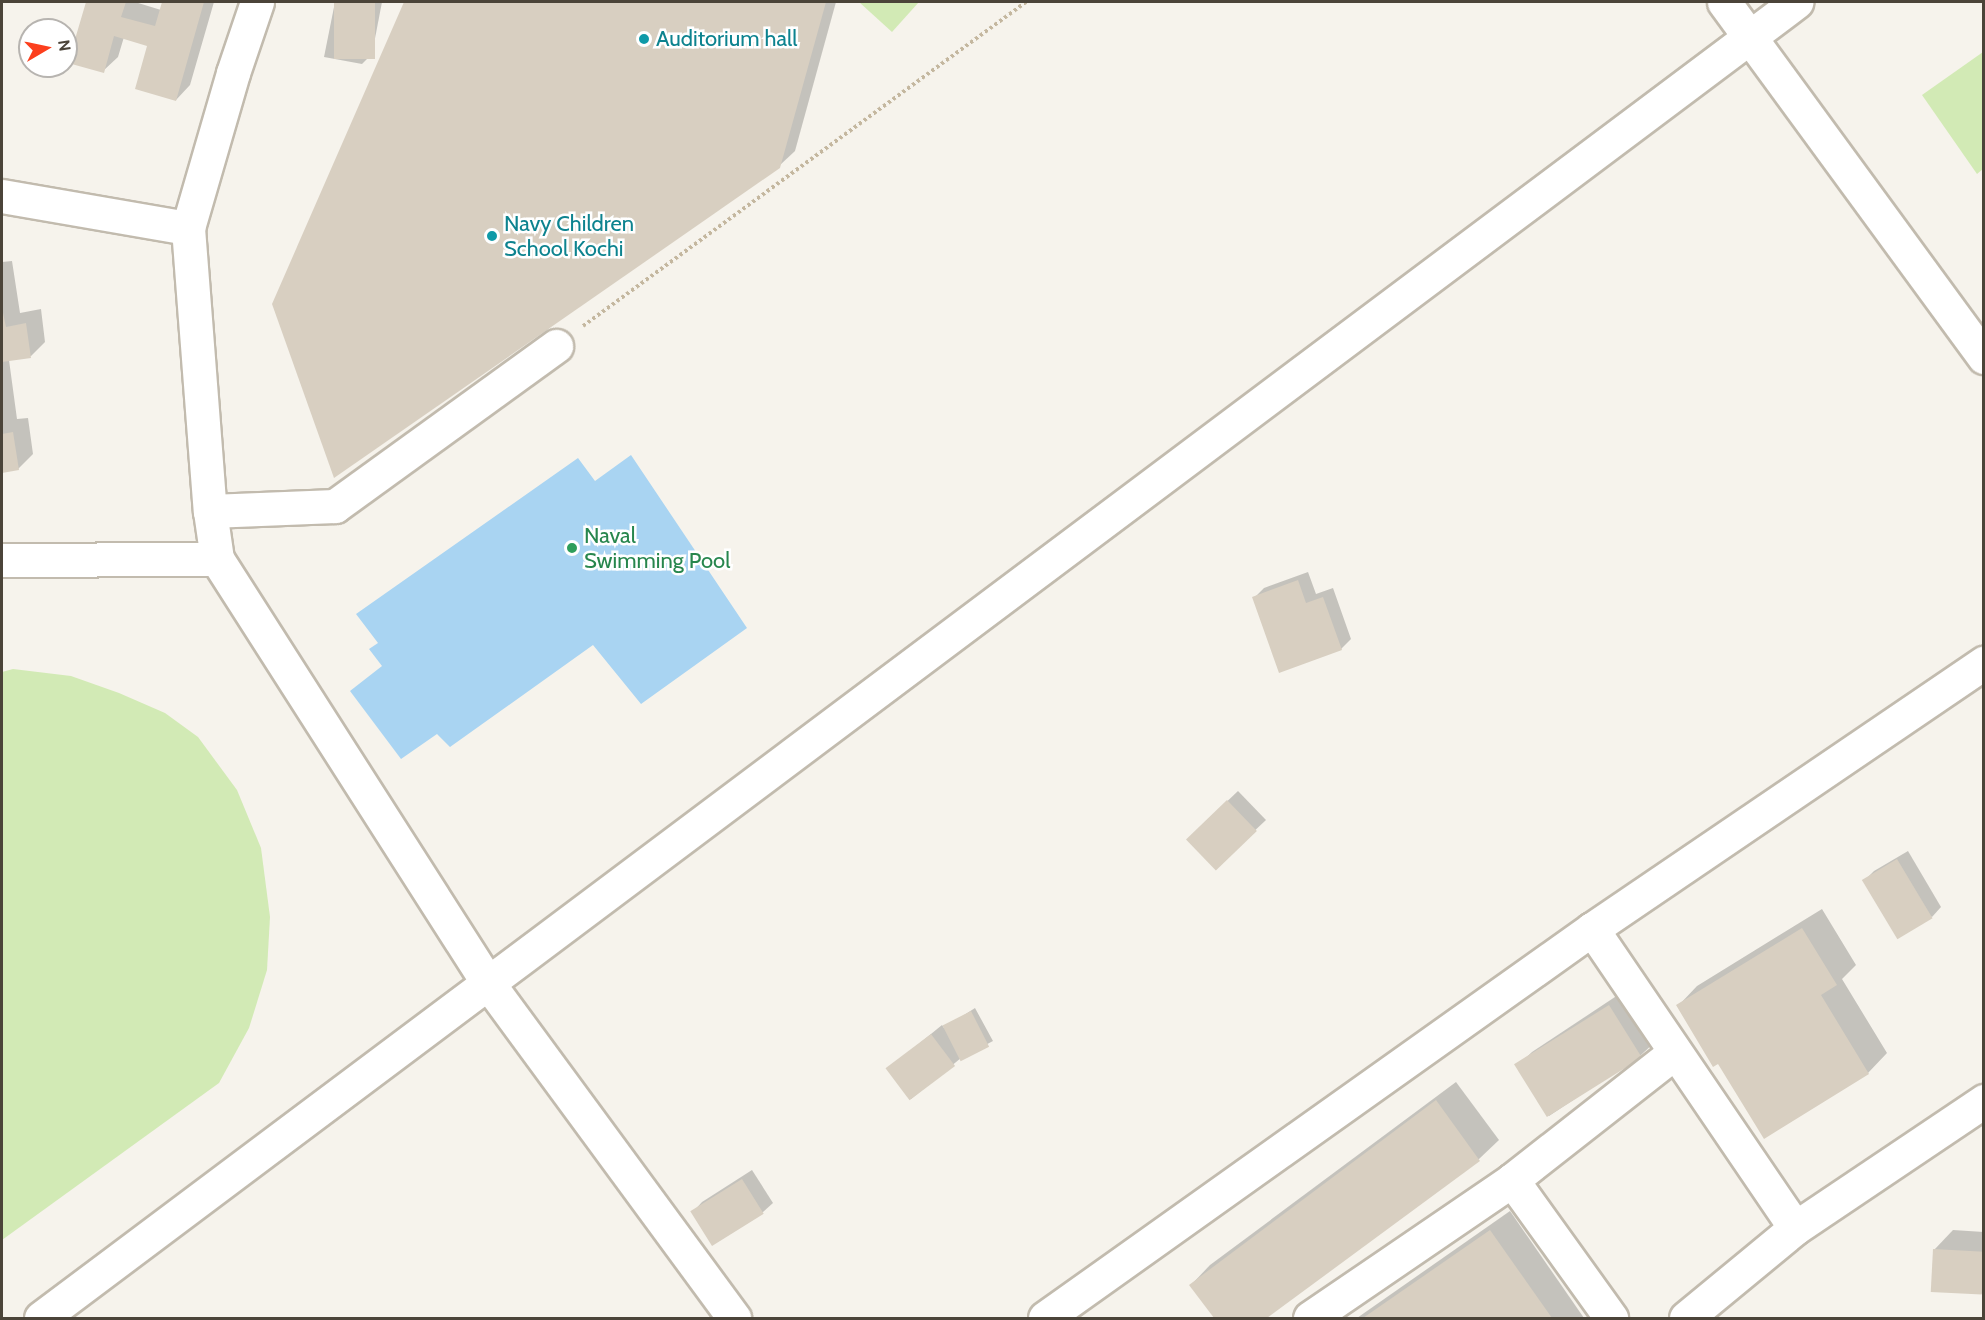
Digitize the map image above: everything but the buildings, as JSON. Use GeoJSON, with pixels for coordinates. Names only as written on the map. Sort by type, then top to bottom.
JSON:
{"type":"FeatureCollection","features":[{"type":"Feature","properties":{"kind":"street"},"geometry":{"type":"LineString","coordinates":[[257,2],[232,74],[188,228],[210,511],[217,559],[488,983],[734,1318]]}},
{"type":"Feature","properties":{"kind":"street"},"geometry":{"type":"LineString","coordinates":[[1724,2],[1983,357]]}},
{"type":"Feature","properties":{"kind":"street"},"geometry":{"type":"LineString","coordinates":[[41,1318],[1747,36],[1797,2]]}},
{"type":"Feature","properties":{"kind":"street"},"geometry":{"type":"LineString","coordinates":[[2,196],[188,228]]}},
{"type":"Feature","properties":{"kind":"street"},"geometry":{"type":"LineString","coordinates":[[210,511],[335,506],[556,346]]}},
{"type":"Feature","properties":{"kind":"street"},"geometry":{"type":"LineString","coordinates":[[2,560],[217,559]]}},
{"type":"Feature","properties":{"kind":"street"},"geometry":{"type":"LineString","coordinates":[[1045,1318],[1592,928],[1983,663]]}},
{"type":"Feature","properties":{"kind":"street"},"geometry":{"type":"LineString","coordinates":[[1592,928],[1795,1228]]}},
{"type":"Feature","properties":{"kind":"street"},"geometry":{"type":"LineString","coordinates":[[1310,1318],[1512,1180],[1676,1052]]}},
{"type":"Feature","properties":{"kind":"street"},"geometry":{"type":"LineString","coordinates":[[1686,1318],[1795,1228],[1983,1101]]}},
{"type":"Feature","properties":{"kind":"street"},"geometry":{"type":"LineString","coordinates":[[1512,1180],[1611,1318]]}},
{"type":"Feature","properties":{"kind":"path"},"geometry":{"type":"LineString","coordinates":[[556,346],[1026,2]]}},
{"type":"Feature","properties":{"kind":"green space"},"geometry":{"type":"Polygon","coordinates":[[[859,2],[919,2],[892,32],[859,2]]]}},
{"type":"Feature","properties":{"kind":"green space"},"geometry":{"type":"Polygon","coordinates":[[[1983,52],[1983,169],[1977,174],[1922,95],[1983,52]]]}},
{"type":"Feature","properties":{"kind":"green space"},"geometry":{"type":"Polygon","coordinates":[[[13,669],[71,676],[119,693],[165,713],[198,737],[237,790],[261,848],[270,917],[267,970],[249,1028],[219,1083],[2,1240],[2,672],[13,669]]]}},
{"type":"Feature","properties":{"kind":"water","name":"Naval Swimming Pool"},"geometry":{"type":"Polygon","coordinates":[[[631,455],[747,628],[641,704],[593,645],[450,747],[437,734],[401,759],[350,691],[382,666],[369,649],[378,643],[356,614],[578,458],[595,481],[631,455]]]}},
{"type":"Feature","properties":{"kind":"place","name":"Auditorium hall"},"geometry":{"type":"Point","coordinates":[644,39]}},
{"type":"Feature","properties":{"kind":"place","name":"Navy Children School Kochi"},"geometry":{"type":"Point","coordinates":[492,236]}},
{"type":"Feature","properties":{"kind":"place","name":"Naval Swimming Pool"},"geometry":{"type":"Point","coordinates":[572,548]}}]}
